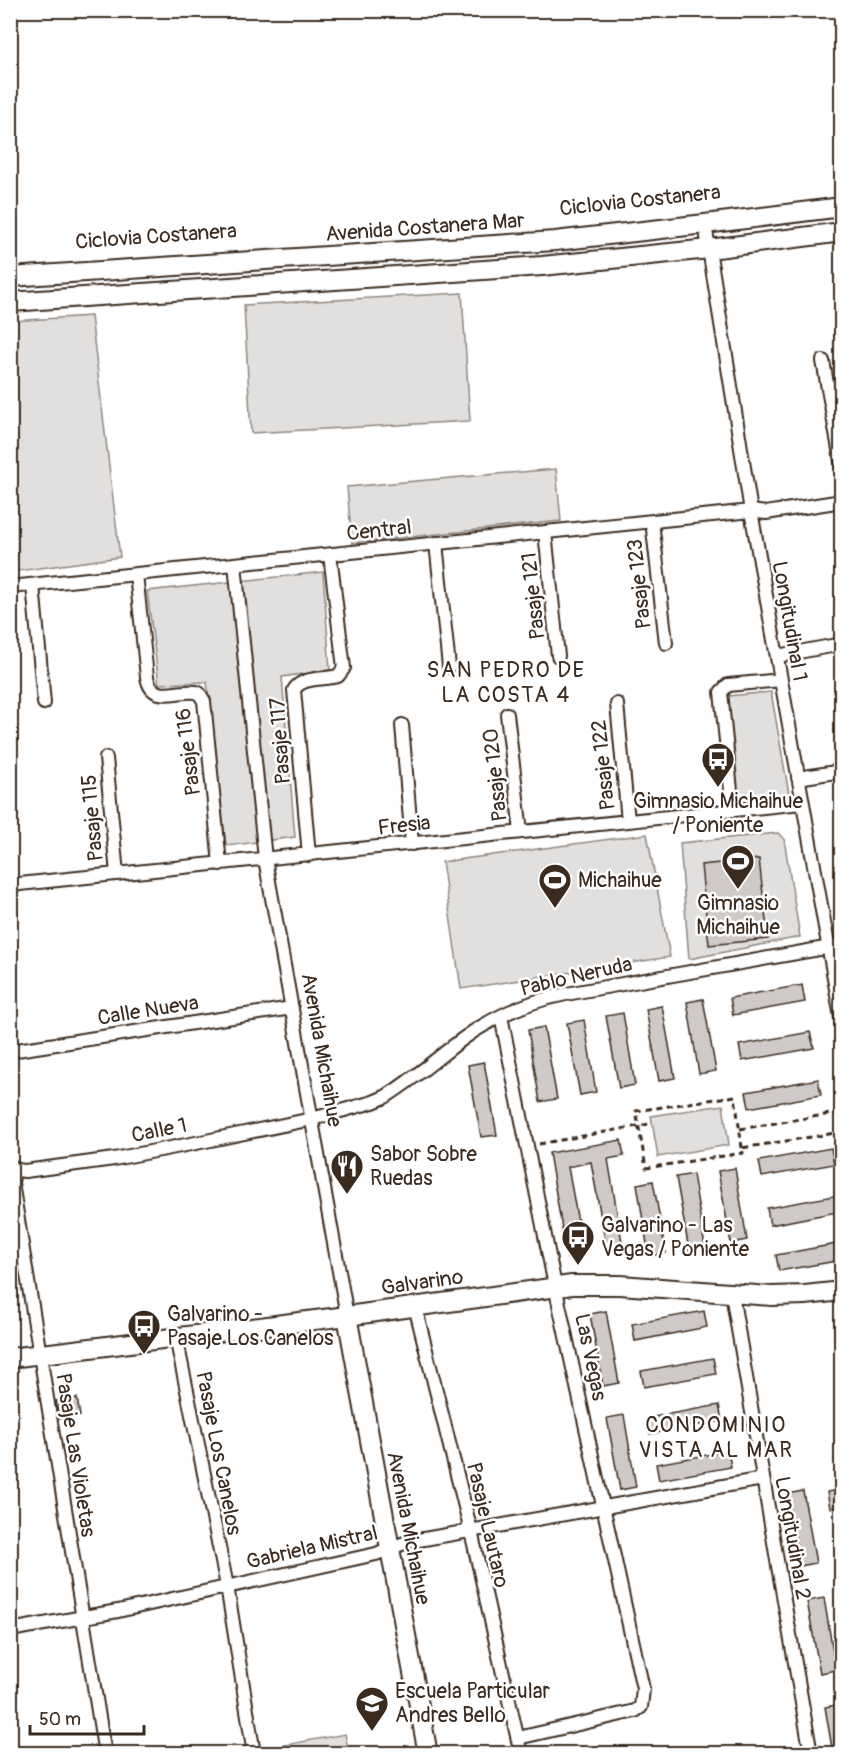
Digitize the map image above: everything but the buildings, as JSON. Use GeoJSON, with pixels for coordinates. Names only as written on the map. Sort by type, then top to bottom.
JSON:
{"type":"FeatureCollection","features":[{"type":"Feature","properties":{"kind":"main road","name":"Avenida Costanera Mar"},"geometry":{"type":"LineString","coordinates":[[10,277],[555,241],[842,207]]}},
{"type":"Feature","properties":{"kind":"main road"},"geometry":{"type":"LineString","coordinates":[[10,302],[542,266],[708,249],[842,232]]}},
{"type":"Feature","properties":{"kind":"main road"},"geometry":{"type":"LineString","coordinates":[[198,265],[200,290]]}},
{"type":"Feature","properties":{"kind":"main road","name":"Galvarino"},"geometry":{"type":"LineString","coordinates":[[10,1358],[347,1316],[555,1286],[611,1285],[788,1296],[842,1291]]}},
{"type":"Feature","properties":{"kind":"main road","name":"Avenida Michaihue"},"geometry":{"type":"LineString","coordinates":[[347,1316],[428,1754]]}},
{"type":"Feature","properties":{"kind":"street","name":"Longitudinal 1"},"geometry":{"type":"LineString","coordinates":[[705,224],[751,511],[842,1023]]}},
{"type":"Feature","properties":{"kind":"street"},"geometry":{"type":"LineString","coordinates":[[823,361],[842,466]]}},
{"type":"Feature","properties":{"kind":"street","name":"Central"},"geometry":{"type":"LineString","coordinates":[[10,587],[751,511],[766,513],[842,501]]}},
{"type":"Feature","properties":{"kind":"street","name":"Pasaje 123"},"geometry":{"type":"LineString","coordinates":[[652,521],[666,643]]}},
{"type":"Feature","properties":{"kind":"street","name":"Pasaje 121"},"geometry":{"type":"LineString","coordinates":[[545,532],[558,656]]}},
{"type":"Feature","properties":{"kind":"street"},"geometry":{"type":"LineString","coordinates":[[436,543],[449,667]]}},
{"type":"Feature","properties":{"kind":"street","name":"Pasaje 117"},"geometry":{"type":"LineString","coordinates":[[309,855],[294,690],[302,682],[338,676],[344,668],[330,555]]}},
{"type":"Feature","properties":{"kind":"street","name":"Avenida Michaihue"},"geometry":{"type":"LineString","coordinates":[[235,564],[265,859],[347,1316]]}},
{"type":"Feature","properties":{"kind":"street","name":"Pasaje 116"},"geometry":{"type":"LineString","coordinates":[[136,574],[149,687],[163,694],[196,692],[204,701],[220,864]]}},
{"type":"Feature","properties":{"kind":"street"},"geometry":{"type":"LineString","coordinates":[[33,585],[44,703]]}},
{"type":"Feature","properties":{"kind":"street"},"geometry":{"type":"LineString","coordinates":[[777,656],[842,644]]}},
{"type":"Feature","properties":{"kind":"street"},"geometry":{"type":"LineString","coordinates":[[733,810],[722,692],[728,685],[781,680]]}},
{"type":"Feature","properties":{"kind":"street","name":"Pasaje 122"},"geometry":{"type":"LineString","coordinates":[[616,704],[628,821]]}},
{"type":"Feature","properties":{"kind":"street","name":"Pasaje 120"},"geometry":{"type":"LineString","coordinates":[[507,714],[521,832]]}},
{"type":"Feature","properties":{"kind":"street"},"geometry":{"type":"LineString","coordinates":[[402,725],[412,844]]}},
{"type":"Feature","properties":{"kind":"street","name":"Pasaje 115"},"geometry":{"type":"LineString","coordinates":[[106,758],[117,874]]}},
{"type":"Feature","properties":{"kind":"street"},"geometry":{"type":"LineString","coordinates":[[798,778],[842,771]]}},
{"type":"Feature","properties":{"kind":"street","name":"Fresia"},"geometry":{"type":"LineString","coordinates":[[10,885],[802,803]]}},
{"type":"Feature","properties":{"kind":"street","name":"Pablo Neruda"},"geometry":{"type":"LineString","coordinates":[[312,1119],[385,1097],[464,1038],[501,1016],[532,1003],[557,996],[842,945]]}},
{"type":"Feature","properties":{"kind":"street","name":"Calle Nueva"},"geometry":{"type":"LineString","coordinates":[[10,1051],[292,1008]]}},
{"type":"Feature","properties":{"kind":"street","name":"Las Vegas"},"geometry":{"type":"LineString","coordinates":[[501,1016],[555,1286],[643,1689],[641,1707],[635,1711],[518,1738]]}},
{"type":"Feature","properties":{"kind":"street","name":"Calle 1"},"geometry":{"type":"LineString","coordinates":[[12,1167],[25,1171],[114,1159],[312,1119]]}},
{"type":"Feature","properties":{"kind":"street","name":"Pasaje Las Violetas"},"geometry":{"type":"LineString","coordinates":[[12,1167],[12,1183],[105,1754]]}},
{"type":"Feature","properties":{"kind":"street","name":"Longitudinal 2"},"geometry":{"type":"LineString","coordinates":[[732,1294],[812,1754]]}},
{"type":"Feature","properties":{"kind":"street","name":"Pasaje Lautaro"},"geometry":{"type":"LineString","coordinates":[[415,1306],[471,1531],[521,1754]]}},
{"type":"Feature","properties":{"kind":"street","name":"Pasaje Los Canelos"},"geometry":{"type":"LineString","coordinates":[[176,1337],[226,1586],[254,1754]]}},
{"type":"Feature","properties":{"kind":"street","name":"Gabriela Mistral"},"geometry":{"type":"LineString","coordinates":[[10,1630],[83,1618],[376,1554],[407,1542],[763,1479]]}},
{"type":"Feature","properties":{"kind":"path"},"geometry":{"type":"LineString","coordinates":[[735,1096],[739,1129],[743,1153],[646,1168],[636,1112],[735,1096]]}},
{"type":"Feature","properties":{"kind":"path"},"geometry":{"type":"LineString","coordinates":[[739,1129],[842,1112]]}},
{"type":"Feature","properties":{"kind":"path"},"geometry":{"type":"LineString","coordinates":[[528,1146],[649,1124]]}},
{"type":"Feature","properties":{"kind":"path"},"geometry":{"type":"LineString","coordinates":[[742,1148],[842,1132]]}},
{"type":"Feature","properties":{"kind":"shaded area"},"geometry":{"type":"Polygon","coordinates":[[[462,293],[470,421],[251,433],[244,305],[462,293]]]}},
{"type":"Feature","properties":{"kind":"shaded area"},"geometry":{"type":"Polygon","coordinates":[[[91,316],[120,557],[11,572],[11,321],[91,316]]]}},
{"type":"Feature","properties":{"kind":"shaded area"},"geometry":{"type":"Polygon","coordinates":[[[556,469],[561,521],[352,543],[347,487],[556,469]]]}},
{"type":"Feature","properties":{"kind":"shaded area"},"geometry":{"type":"Polygon","coordinates":[[[323,572],[330,670],[282,677],[295,837],[226,846],[207,682],[159,684],[147,591],[323,572]]]}},
{"type":"Feature","properties":{"kind":"shaded area"},"geometry":{"type":"Polygon","coordinates":[[[771,692],[789,794],[737,799],[728,696],[771,692]]]}},
{"type":"Feature","properties":{"kind":"shaded area","name":"Gimnasio Michaihue"},"geometry":{"type":"Polygon","coordinates":[[[778,833],[784,839],[800,937],[689,959],[680,843],[778,833]]]}},
{"type":"Feature","properties":{"kind":"shaded area","name":"Michaihue"},"geometry":{"type":"Polygon","coordinates":[[[647,834],[670,957],[461,989],[442,862],[647,834]]]}},
{"type":"Feature","properties":{"kind":"shaded area"},"geometry":{"type":"Polygon","coordinates":[[[723,1105],[729,1145],[658,1157],[651,1116],[723,1105]]]}},
{"type":"Feature","properties":{"kind":"shaded area"},"geometry":{"type":"Polygon","coordinates":[[[345,1734],[349,1753],[280,1753],[279,1746],[345,1734]]]}},
{"type":"Feature","properties":{"kind":"place","name":"Gimnasio Michaihue / Poniente"},"geometry":{"type":"Point","coordinates":[718,788]}},
{"type":"Feature","properties":{"kind":"place","name":"Gimnasio Michaihue"},"geometry":{"type":"Point","coordinates":[738,890]}},
{"type":"Feature","properties":{"kind":"place","name":"Michaihue"},"geometry":{"type":"Point","coordinates":[555,909]}},
{"type":"Feature","properties":{"kind":"place","name":"Sabor Sobre Ruedas"},"geometry":{"type":"Point","coordinates":[347,1195]}},
{"type":"Feature","properties":{"kind":"place","name":"Galvarino - Las Vegas / Poniente"},"geometry":{"type":"Point","coordinates":[578,1266]}},
{"type":"Feature","properties":{"kind":"place","name":"Galvarino - Pasaje Los Canelos"},"geometry":{"type":"Point","coordinates":[144,1355]}},
{"type":"Feature","properties":{"kind":"place","name":"Escuela Particular Andres Bello"},"geometry":{"type":"Point","coordinates":[372,1732]}},
{"type":"Feature","properties":{"kind":"district","name":"SAN PEDRO DE LA COSTA 4"},"geometry":{"type":"Point","coordinates":[506,682]}},
{"type":"Feature","properties":{"kind":"district","name":"CONDOMINIO VISTA AL MAR"},"geometry":{"type":"Point","coordinates":[716,1436]}}]}
